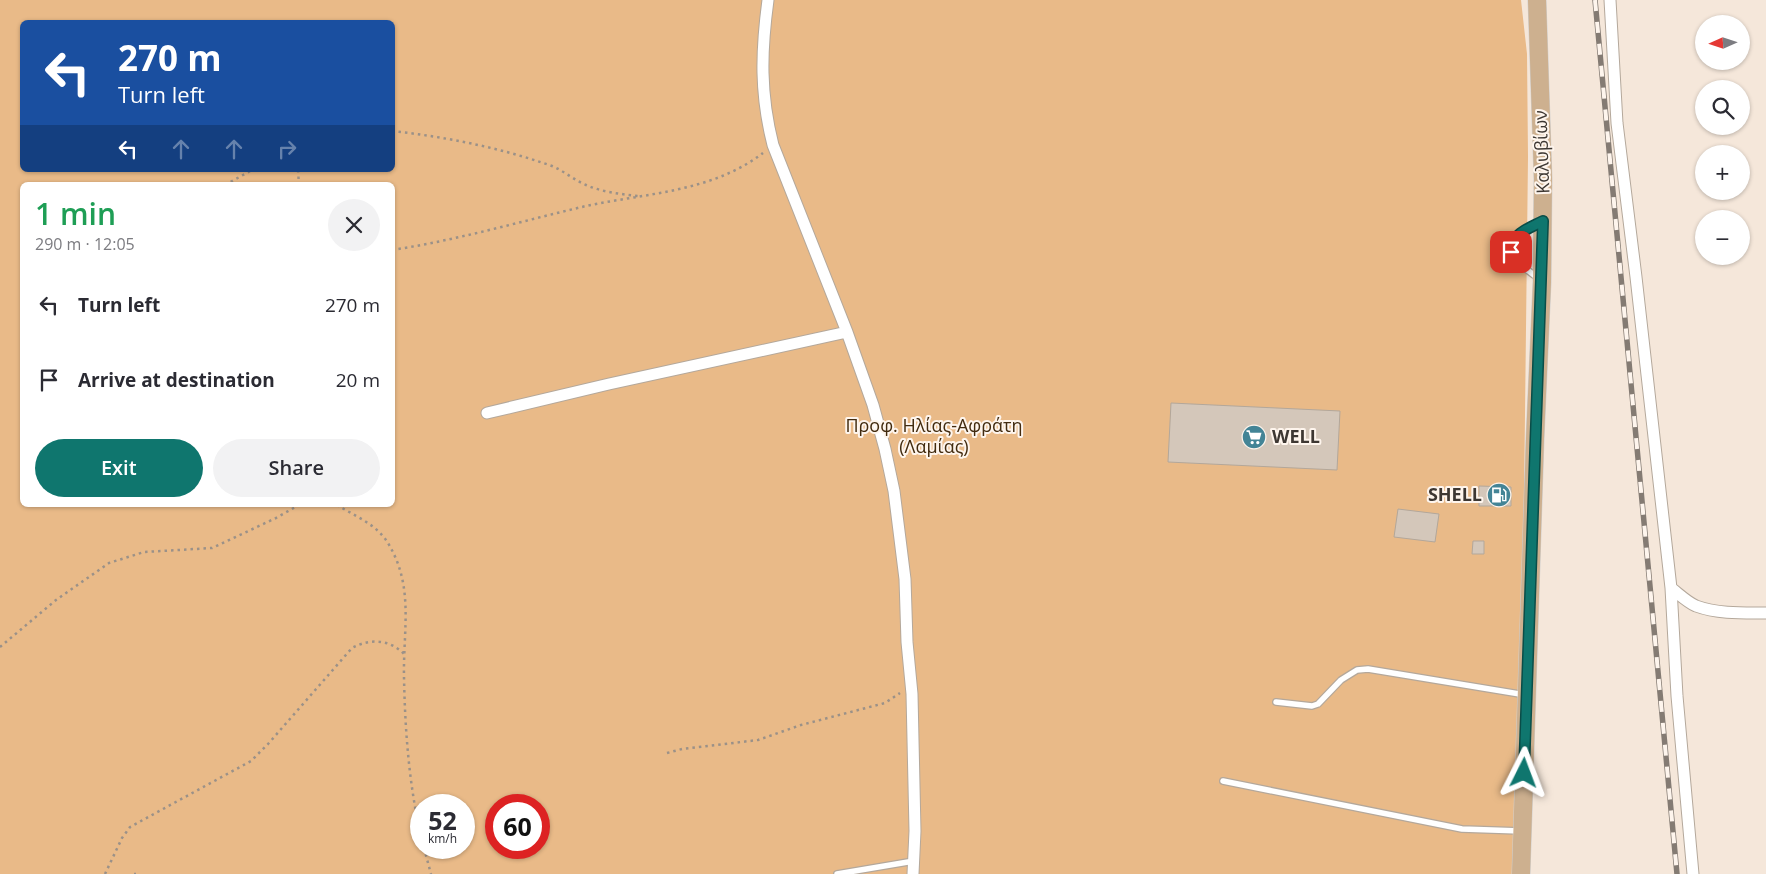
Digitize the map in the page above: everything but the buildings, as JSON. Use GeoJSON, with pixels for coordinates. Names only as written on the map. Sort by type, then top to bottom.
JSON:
{"type":"FeatureCollection","features":[{"type":"Feature","properties":{"kind":"main road","name":"Καλυβίων"},"geometry":{"type":"LineString","coordinates":[[1521,874],[1542,282],[1543,221],[1537,0]]}},
{"type":"Feature","properties":{"kind":"main road"},"geometry":{"type":"LineString","coordinates":[[1538,39],[1550,0]]}},
{"type":"Feature","properties":{"kind":"street"},"geometry":{"type":"LineString","coordinates":[[768,0],[762,79],[765,114],[773,146],[873,405],[894,491],[906,579],[906,642],[911,681],[915,801],[913,874]]}},
{"type":"Feature","properties":{"kind":"street"},"geometry":{"type":"LineString","coordinates":[[1610,0],[1617,123],[1671,588],[1677,705],[1693,874]]}},
{"type":"Feature","properties":{"kind":"street"},"geometry":{"type":"LineString","coordinates":[[487,413],[846,332]]}},
{"type":"Feature","properties":{"kind":"street"},"geometry":{"type":"LineString","coordinates":[[1671,588],[1695,605],[1711,610],[1738,613],[1766,613]]}},
{"type":"Feature","properties":{"kind":"lane"},"geometry":{"type":"LineString","coordinates":[[1542,282],[1515,259],[1511,252],[1511,242],[1516,235],[1543,221]]}},
{"type":"Feature","properties":{"kind":"lane"},"geometry":{"type":"LineString","coordinates":[[1276,702],[1312,706],[1318,704],[1341,680],[1357,670],[1368,668],[1528,695]]}},
{"type":"Feature","properties":{"kind":"lane"},"geometry":{"type":"LineString","coordinates":[[1223,781],[1462,829],[1522,832]]}},
{"type":"Feature","properties":{"kind":"lane"},"geometry":{"type":"LineString","coordinates":[[837,874],[914,861]]}},
{"type":"Feature","properties":{"kind":"path"},"geometry":{"type":"LineString","coordinates":[[395,131],[469,142],[556,168],[584,184],[600,190],[642,196]]}},
{"type":"Feature","properties":{"kind":"path"},"geometry":{"type":"LineString","coordinates":[[395,250],[434,244],[572,210],[642,196],[668,193],[718,178],[739,169],[773,146]]}},
{"type":"Feature","properties":{"kind":"path"},"geometry":{"type":"LineString","coordinates":[[230,182],[248,172]]}},
{"type":"Feature","properties":{"kind":"path"},"geometry":{"type":"LineString","coordinates":[[0,647],[56,600],[109,563],[144,552],[212,548],[295,507]]}},
{"type":"Feature","properties":{"kind":"path"},"geometry":{"type":"LineString","coordinates":[[340,507],[370,524],[385,540],[397,564],[405,595],[407,626],[404,676],[413,794]]}},
{"type":"Feature","properties":{"kind":"path"},"geometry":{"type":"LineString","coordinates":[[105,874],[122,838],[130,827],[251,761],[352,648],[363,642],[378,641],[392,644],[405,655]]}},
{"type":"Feature","properties":{"kind":"path"},"geometry":{"type":"LineString","coordinates":[[666,753],[682,749],[758,740],[801,725],[885,703],[899,694],[911,681]]}},
{"type":"Feature","properties":{"kind":"path"},"geometry":{"type":"LineString","coordinates":[[427,859],[431,874]]}},
{"type":"Feature","properties":{"kind":"green space","name":"Προφ. Ηλίας-Αφράτη (Λαμίας)"},"geometry":{"type":"Polygon","coordinates":[[[0,0],[1521,0],[1527,54],[1528,157],[1523,586],[1512,874],[0,874],[0,0]]]}},
{"type":"Feature","properties":{"kind":"railway"},"geometry":{"type":"LineString","coordinates":[[1595,0],[1677,874]]}},
{"type":"Feature","properties":{"kind":"place","name":"WELL"},"geometry":{"type":"Point","coordinates":[1254,437]}},
{"type":"Feature","properties":{"kind":"place","name":"SHELL"},"geometry":{"type":"Point","coordinates":[1499,495]}},
{"type":"Feature","properties":{"kind":"route"},"geometry":{"type":"LineString","coordinates":[[1511,252],[1511,242],[1516,235],[1543,221],[1524,773]]}}]}
